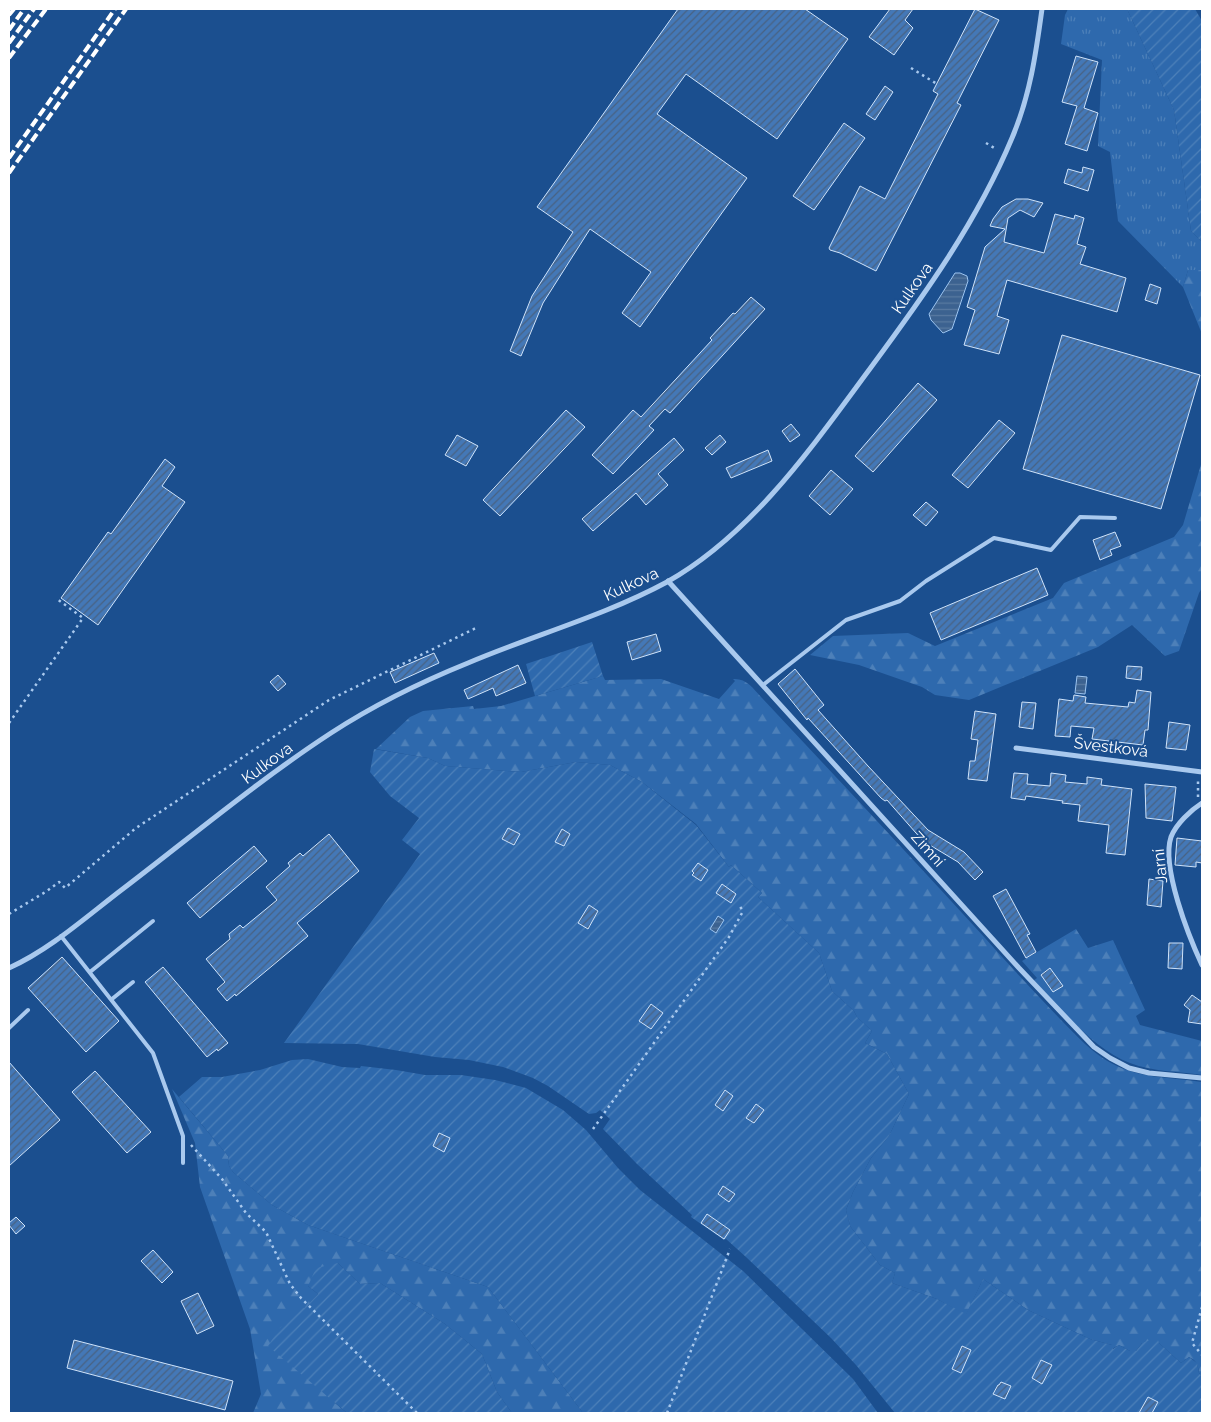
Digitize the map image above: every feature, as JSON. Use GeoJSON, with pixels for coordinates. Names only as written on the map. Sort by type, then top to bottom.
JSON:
{"type":"FeatureCollection","features":[{"type":"Feature","properties":{"kind":"street","name":"Kulkova"},"geometry":{"type":"LineString","coordinates":[[9,968],[20,963],[61,936],[286,763],[367,710],[468,663],[615,607],[668,581],[733,534],[798,464],[841,408],[932,281],[966,227],[1012,137],[1028,94],[1042,9]]}},
{"type":"Feature","properties":{"kind":"street","name":"Zimní"},"geometry":{"type":"LineString","coordinates":[[668,581],[1018,968],[1094,1047],[1129,1068],[1149,1073],[1202,1078]]}},
{"type":"Feature","properties":{"kind":"street","name":"Švestková"},"geometry":{"type":"LineString","coordinates":[[1016,748],[1202,772]]}},
{"type":"Feature","properties":{"kind":"street","name":"Jarní"},"geometry":{"type":"LineString","coordinates":[[1200,804],[1173,832],[1169,865],[1188,932],[1202,965]]}},
{"type":"Feature","properties":{"kind":"lane"},"geometry":{"type":"LineString","coordinates":[[763,685],[846,620],[900,601],[926,581],[994,538],[1051,550],[1080,517],[1116,518]]}},
{"type":"Feature","properties":{"kind":"lane"},"geometry":{"type":"LineString","coordinates":[[90,972],[153,921]]}},
{"type":"Feature","properties":{"kind":"lane"},"geometry":{"type":"LineString","coordinates":[[61,936],[153,1053],[183,1136],[183,1164]]}},
{"type":"Feature","properties":{"kind":"lane"},"geometry":{"type":"LineString","coordinates":[[112,999],[133,982]]}},
{"type":"Feature","properties":{"kind":"lane"},"geometry":{"type":"LineString","coordinates":[[9,1028],[28,1010]]}},
{"type":"Feature","properties":{"kind":"path"},"geometry":{"type":"LineString","coordinates":[[911,68],[937,84]]}},
{"type":"Feature","properties":{"kind":"path"},"geometry":{"type":"LineString","coordinates":[[986,143],[996,149]]}},
{"type":"Feature","properties":{"kind":"path"},"geometry":{"type":"LineString","coordinates":[[9,722],[84,618],[57,599]]}},
{"type":"Feature","properties":{"kind":"path"},"geometry":{"type":"LineString","coordinates":[[9,914],[59,882],[65,888],[136,828],[329,700],[478,627]]}},
{"type":"Feature","properties":{"kind":"path"},"geometry":{"type":"LineString","coordinates":[[1193,770],[1193,774],[1199,782],[1197,800],[1200,804]]}},
{"type":"Feature","properties":{"kind":"path"},"geometry":{"type":"LineString","coordinates":[[593,1129],[729,938],[742,913],[740,903]]}},
{"type":"Feature","properties":{"kind":"path"},"geometry":{"type":"LineString","coordinates":[[183,1136],[222,1179],[246,1213],[266,1232],[290,1284],[301,1298],[417,1413]]}},
{"type":"Feature","properties":{"kind":"path"},"geometry":{"type":"LineString","coordinates":[[667,1413],[730,1249]]}},
{"type":"Feature","properties":{"kind":"path"},"geometry":{"type":"LineString","coordinates":[[1202,1307],[1192,1343],[1202,1355]]}},
{"type":"Feature","properties":{"kind":"green space"},"geometry":{"type":"Polygon","coordinates":[[[1068,9],[1127,9],[1174,110],[1191,231],[1202,242],[1202,270],[1188,270],[1183,287],[1118,221],[1110,152],[1098,146],[1102,60],[1061,44],[1065,15],[1068,9]]]}},
{"type":"Feature","properties":{"kind":"green space"},"geometry":{"type":"Polygon","coordinates":[[[1127,9],[1195,9],[1202,21],[1202,242],[1191,231],[1174,110],[1127,9]]]}},
{"type":"Feature","properties":{"kind":"green space"},"geometry":{"type":"Polygon","coordinates":[[[1188,270],[1202,270],[1202,334],[1183,287],[1188,270]]]}},
{"type":"Feature","properties":{"kind":"green space"},"geometry":{"type":"Polygon","coordinates":[[[1202,461],[1202,588],[1179,651],[1165,656],[1132,625],[1098,647],[969,700],[935,695],[922,687],[859,665],[810,655],[833,636],[908,633],[935,646],[1053,598],[1064,583],[1174,537],[1183,525],[1202,461]]]}},
{"type":"Feature","properties":{"kind":"green space"},"geometry":{"type":"Polygon","coordinates":[[[592,642],[603,676],[535,696],[526,664],[592,642]]]}},
{"type":"Feature","properties":{"kind":"green space"},"geometry":{"type":"Polygon","coordinates":[[[603,676],[605,680],[661,679],[719,699],[735,681],[733,679],[742,680],[749,684],[1033,990],[1091,1049],[1111,1063],[1133,1072],[1156,1077],[1202,1082],[1202,1376],[1194,1360],[1189,1357],[1181,1363],[1159,1343],[1142,1343],[1136,1351],[1130,1351],[1119,1345],[1112,1349],[1112,1345],[1090,1339],[1028,1310],[983,1279],[966,1315],[937,1299],[892,1283],[895,1273],[880,1265],[850,1226],[846,1210],[871,1158],[889,1136],[909,1094],[887,1054],[865,1043],[872,1031],[832,991],[819,953],[758,897],[762,893],[731,865],[729,867],[696,824],[642,782],[610,765],[576,762],[521,772],[445,766],[428,758],[376,749],[410,717],[423,711],[473,706],[474,709],[501,706],[603,676]]]}},
{"type":"Feature","properties":{"kind":"green space"},"geometry":{"type":"Polygon","coordinates":[[[374,749],[428,758],[445,766],[521,772],[576,762],[610,765],[642,782],[696,825],[729,867],[731,865],[762,893],[758,897],[819,953],[832,991],[872,1031],[865,1043],[887,1054],[909,1094],[889,1136],[871,1158],[846,1210],[850,1226],[880,1265],[895,1273],[892,1283],[937,1299],[966,1314],[983,1279],[1028,1310],[1090,1339],[1112,1345],[1113,1349],[1119,1345],[1130,1351],[1136,1351],[1142,1343],[1157,1337],[1159,1343],[1181,1363],[1189,1357],[1197,1363],[1199,1373],[1202,1376],[1202,1413],[895,1413],[831,1338],[726,1239],[724,1240],[691,1217],[692,1215],[637,1164],[603,1129],[610,1119],[600,1110],[589,1114],[548,1086],[533,1078],[503,1067],[469,1060],[435,1057],[358,1044],[284,1043],[420,854],[402,840],[419,818],[390,796],[370,772],[374,749]]]}},
{"type":"Feature","properties":{"kind":"green space"},"geometry":{"type":"Polygon","coordinates":[[[1076,929],[1088,948],[1113,940],[1145,1010],[1136,1016],[1140,1025],[1202,1041],[1202,1075],[1148,1068],[1117,1057],[1091,1038],[1033,981],[1037,978],[1022,961],[1076,929]]]}},
{"type":"Feature","properties":{"kind":"green space"},"geometry":{"type":"Polygon","coordinates":[[[308,1059],[342,1067],[360,1068],[361,1066],[425,1075],[461,1075],[495,1080],[526,1088],[563,1110],[586,1130],[618,1168],[640,1190],[743,1271],[853,1379],[878,1413],[583,1413],[488,1287],[308,1225],[272,1205],[233,1172],[229,1166],[228,1156],[179,1097],[202,1077],[222,1077],[260,1070],[292,1060],[308,1059]]]}},
{"type":"Feature","properties":{"kind":"green space"},"geometry":{"type":"Polygon","coordinates":[[[172,1089],[228,1156],[229,1166],[233,1172],[272,1205],[308,1225],[488,1287],[583,1413],[512,1413],[497,1392],[482,1354],[445,1324],[380,1283],[360,1284],[338,1263],[308,1286],[318,1294],[305,1309],[335,1403],[347,1413],[253,1413],[261,1394],[250,1329],[200,1187],[195,1143],[172,1089]]]}},
{"type":"Feature","properties":{"kind":"green space"},"geometry":{"type":"Polygon","coordinates":[[[338,1263],[360,1284],[380,1283],[445,1324],[482,1354],[497,1392],[512,1413],[347,1413],[268,1346],[278,1330],[300,1307],[305,1308],[318,1294],[308,1286],[316,1268],[338,1263]]]}},
{"type":"Feature","properties":{"kind":"shaded area"},"geometry":{"type":"Polygon","coordinates":[[[955,273],[967,276],[968,281],[952,329],[943,333],[931,320],[929,314],[955,273]]]}},
{"type":"Feature","properties":{"kind":"shaded area"},"geometry":{"type":"Polygon","coordinates":[[[1077,676],[1087,677],[1085,694],[1075,693],[1077,676]]]}},
{"type":"Feature","properties":{"kind":"shaded area"},"geometry":{"type":"Polygon","coordinates":[[[718,916],[724,920],[716,933],[710,929],[718,916]]]}},
{"type":"Feature","properties":{"kind":"building"},"geometry":{"type":"Polygon","coordinates":[[[678,9],[805,9],[848,39],[777,139],[686,74],[657,114],[747,178],[640,327],[622,313],[651,272],[590,229],[543,303],[521,356],[510,351],[532,296],[573,232],[537,207],[678,9]]]}},
{"type":"Feature","properties":{"kind":"building"},"geometry":{"type":"Polygon","coordinates":[[[890,9],[913,9],[905,20],[913,28],[894,55],[869,37],[890,9]]]}},
{"type":"Feature","properties":{"kind":"building"},"geometry":{"type":"Polygon","coordinates":[[[975,9],[999,20],[957,103],[961,105],[876,271],[830,250],[829,248],[860,186],[885,199],[938,94],[933,91],[975,9]]]}},
{"type":"Feature","properties":{"kind":"building"},"geometry":{"type":"Polygon","coordinates":[[[1076,56],[1098,62],[1084,108],[1098,113],[1087,151],[1065,144],[1077,106],[1062,102],[1076,56]]]}},
{"type":"Feature","properties":{"kind":"building"},"geometry":{"type":"Polygon","coordinates":[[[885,86],[893,92],[875,120],[866,114],[885,86]]]}},
{"type":"Feature","properties":{"kind":"building"},"geometry":{"type":"Polygon","coordinates":[[[844,123],[865,138],[814,210],[793,196],[844,123]]]}},
{"type":"Feature","properties":{"kind":"building"},"geometry":{"type":"Polygon","coordinates":[[[1083,167],[1094,170],[1088,191],[1064,183],[1068,169],[1082,173],[1083,167]]]}},
{"type":"Feature","properties":{"kind":"building"},"geometry":{"type":"Polygon","coordinates":[[[1016,199],[1028,199],[1043,203],[1034,217],[1020,210],[1008,218],[1004,242],[1044,253],[1055,214],[1074,219],[1075,215],[1084,218],[1077,244],[1086,247],[1080,264],[1126,278],[1117,312],[1007,280],[997,316],[1009,320],[999,354],[964,345],[975,310],[967,307],[985,247],[1005,229],[990,226],[993,219],[1002,207],[1016,199]]]}},
{"type":"Feature","properties":{"kind":"building"},"geometry":{"type":"Polygon","coordinates":[[[1150,284],[1161,288],[1157,304],[1145,300],[1150,284]]]}},
{"type":"Feature","properties":{"kind":"building"},"geometry":{"type":"Polygon","coordinates":[[[751,297],[765,309],[670,413],[665,409],[649,426],[654,430],[613,474],[592,455],[633,410],[641,417],[712,340],[710,338],[751,297]]]}},
{"type":"Feature","properties":{"kind":"building"},"geometry":{"type":"Polygon","coordinates":[[[1062,335],[1200,375],[1161,509],[1023,469],[1062,335]]]}},
{"type":"Feature","properties":{"kind":"building"},"geometry":{"type":"Polygon","coordinates":[[[918,383],[937,400],[873,472],[855,456],[918,383]]]}},
{"type":"Feature","properties":{"kind":"building"},"geometry":{"type":"Polygon","coordinates":[[[566,410],[585,427],[500,516],[483,500],[566,410]]]}},
{"type":"Feature","properties":{"kind":"building"},"geometry":{"type":"Polygon","coordinates":[[[999,420],[1015,433],[968,488],[952,475],[999,420]]]}},
{"type":"Feature","properties":{"kind":"building"},"geometry":{"type":"Polygon","coordinates":[[[791,424],[800,435],[790,442],[782,431],[791,424]]]}},
{"type":"Feature","properties":{"kind":"building"},"geometry":{"type":"Polygon","coordinates":[[[457,435],[478,446],[466,466],[445,455],[457,435]]]}},
{"type":"Feature","properties":{"kind":"building"},"geometry":{"type":"Polygon","coordinates":[[[720,435],[726,442],[712,455],[705,448],[720,435]]]}},
{"type":"Feature","properties":{"kind":"building"},"geometry":{"type":"Polygon","coordinates":[[[674,438],[684,450],[658,474],[668,485],[646,505],[636,493],[593,531],[582,519],[674,438]]]}},
{"type":"Feature","properties":{"kind":"building"},"geometry":{"type":"Polygon","coordinates":[[[768,450],[772,461],[731,478],[726,468],[768,450]]]}},
{"type":"Feature","properties":{"kind":"building"},"geometry":{"type":"Polygon","coordinates":[[[165,459],[175,467],[162,486],[185,502],[98,625],[61,598],[108,532],[111,534],[165,459]]]}},
{"type":"Feature","properties":{"kind":"building"},"geometry":{"type":"Polygon","coordinates":[[[831,470],[853,489],[830,515],[809,496],[831,470]]]}},
{"type":"Feature","properties":{"kind":"building"},"geometry":{"type":"Polygon","coordinates":[[[926,502],[938,512],[926,526],[913,515],[926,502]]]}},
{"type":"Feature","properties":{"kind":"building"},"geometry":{"type":"Polygon","coordinates":[[[1115,532],[1121,546],[1110,550],[1112,555],[1100,560],[1093,540],[1115,532]]]}},
{"type":"Feature","properties":{"kind":"building"},"geometry":{"type":"Polygon","coordinates":[[[1037,568],[1048,595],[941,640],[930,613],[1037,568]]]}},
{"type":"Feature","properties":{"kind":"building"},"geometry":{"type":"Polygon","coordinates":[[[656,634],[661,651],[632,660],[627,642],[656,634]]]}},
{"type":"Feature","properties":{"kind":"building"},"geometry":{"type":"Polygon","coordinates":[[[434,653],[439,663],[395,683],[390,672],[434,653]]]}},
{"type":"Feature","properties":{"kind":"building"},"geometry":{"type":"Polygon","coordinates":[[[518,665],[526,683],[496,696],[493,688],[468,699],[464,690],[518,665]]]}},
{"type":"Feature","properties":{"kind":"building"},"geometry":{"type":"Polygon","coordinates":[[[1127,666],[1142,667],[1141,680],[1126,678],[1127,666]]]}},
{"type":"Feature","properties":{"kind":"building"},"geometry":{"type":"Polygon","coordinates":[[[795,669],[824,705],[818,710],[868,766],[928,830],[964,852],[983,872],[975,880],[958,862],[923,841],[887,800],[885,801],[881,798],[808,718],[807,720],[778,684],[795,669]]]}},
{"type":"Feature","properties":{"kind":"building"},"geometry":{"type":"Polygon","coordinates":[[[278,675],[286,684],[278,691],[270,682],[278,675]]]}},
{"type":"Feature","properties":{"kind":"building"},"geometry":{"type":"Polygon","coordinates":[[[1137,690],[1151,692],[1148,730],[1145,730],[1143,745],[1092,739],[1094,728],[1071,726],[1070,737],[1055,736],[1059,699],[1073,701],[1074,695],[1086,697],[1085,703],[1128,707],[1129,702],[1135,703],[1137,690]]]}},
{"type":"Feature","properties":{"kind":"building"},"geometry":{"type":"Polygon","coordinates":[[[1022,702],[1036,703],[1033,729],[1019,727],[1022,702]]]}},
{"type":"Feature","properties":{"kind":"building"},"geometry":{"type":"Polygon","coordinates":[[[975,711],[996,714],[987,781],[968,779],[970,761],[975,761],[978,740],[971,739],[975,711]]]}},
{"type":"Feature","properties":{"kind":"building"},"geometry":{"type":"Polygon","coordinates":[[[1169,722],[1190,725],[1186,750],[1166,748],[1169,722]]]}},
{"type":"Feature","properties":{"kind":"building"},"geometry":{"type":"Polygon","coordinates":[[[1014,773],[1028,774],[1027,784],[1050,786],[1051,773],[1066,775],[1065,782],[1087,784],[1087,777],[1102,779],[1101,785],[1132,789],[1125,855],[1106,853],[1109,825],[1078,821],[1080,805],[1026,796],[1025,800],[1011,798],[1014,773]]]}},
{"type":"Feature","properties":{"kind":"building"},"geometry":{"type":"Polygon","coordinates":[[[1145,784],[1176,787],[1172,821],[1146,818],[1145,784]]]}},
{"type":"Feature","properties":{"kind":"building"},"geometry":{"type":"Polygon","coordinates":[[[508,828],[520,834],[514,845],[502,839],[508,828]]]}},
{"type":"Feature","properties":{"kind":"building"},"geometry":{"type":"Polygon","coordinates":[[[562,829],[570,834],[564,846],[555,842],[562,829]]]}},
{"type":"Feature","properties":{"kind":"building"},"geometry":{"type":"Polygon","coordinates":[[[329,834],[359,871],[297,923],[308,936],[236,996],[235,994],[227,1001],[217,989],[225,982],[206,959],[230,939],[229,934],[240,925],[243,928],[277,900],[266,887],[290,866],[288,863],[300,853],[303,856],[329,834]]]}},
{"type":"Feature","properties":{"kind":"building"},"geometry":{"type":"Polygon","coordinates":[[[1177,838],[1202,841],[1202,863],[1196,862],[1196,867],[1175,865],[1177,838]]]}},
{"type":"Feature","properties":{"kind":"building"},"geometry":{"type":"Polygon","coordinates":[[[254,846],[267,861],[200,918],[187,903],[254,846]]]}},
{"type":"Feature","properties":{"kind":"building"},"geometry":{"type":"Polygon","coordinates":[[[698,863],[708,870],[701,881],[692,875],[694,873],[692,871],[698,863]]]}},
{"type":"Feature","properties":{"kind":"building"},"geometry":{"type":"Polygon","coordinates":[[[1149,879],[1163,881],[1161,907],[1147,905],[1149,879]]]}},
{"type":"Feature","properties":{"kind":"building"},"geometry":{"type":"Polygon","coordinates":[[[722,884],[736,894],[731,903],[716,893],[722,884]]]}},
{"type":"Feature","properties":{"kind":"building"},"geometry":{"type":"Polygon","coordinates":[[[1006,889],[1030,934],[1027,935],[1036,952],[1026,958],[993,896],[1006,889]]]}},
{"type":"Feature","properties":{"kind":"building"},"geometry":{"type":"Polygon","coordinates":[[[589,905],[598,911],[588,929],[578,923],[589,905]]]}},
{"type":"Feature","properties":{"kind":"building"},"geometry":{"type":"Polygon","coordinates":[[[1169,943],[1183,943],[1182,969],[1168,968],[1169,943]]]}},
{"type":"Feature","properties":{"kind":"building"},"geometry":{"type":"Polygon","coordinates":[[[62,957],[119,1021],[86,1052],[28,988],[62,957]]]}},
{"type":"Feature","properties":{"kind":"building"},"geometry":{"type":"Polygon","coordinates":[[[163,967],[228,1043],[218,1051],[217,1049],[207,1057],[145,982],[163,967]]]}},
{"type":"Feature","properties":{"kind":"building"},"geometry":{"type":"Polygon","coordinates":[[[1050,968],[1063,986],[1053,992],[1041,975],[1050,968]]]}},
{"type":"Feature","properties":{"kind":"building"},"geometry":{"type":"Polygon","coordinates":[[[1192,995],[1202,1002],[1202,1024],[1188,1022],[1190,1010],[1184,1005],[1192,995]]]}},
{"type":"Feature","properties":{"kind":"building"},"geometry":{"type":"Polygon","coordinates":[[[651,1004],[663,1013],[651,1029],[639,1021],[651,1004]]]}},
{"type":"Feature","properties":{"kind":"building"},"geometry":{"type":"Polygon","coordinates":[[[9,1062],[60,1120],[9,1166],[9,1062]]]}},
{"type":"Feature","properties":{"kind":"building"},"geometry":{"type":"Polygon","coordinates":[[[95,1071],[151,1132],[127,1153],[72,1092],[95,1071]]]}},
{"type":"Feature","properties":{"kind":"building"},"geometry":{"type":"Polygon","coordinates":[[[725,1090],[733,1096],[723,1111],[715,1105],[725,1090]]]}},
{"type":"Feature","properties":{"kind":"building"},"geometry":{"type":"Polygon","coordinates":[[[756,1104],[764,1110],[754,1123],[746,1118],[756,1104]]]}},
{"type":"Feature","properties":{"kind":"building"},"geometry":{"type":"Polygon","coordinates":[[[439,1133],[450,1138],[444,1152],[433,1146],[439,1133]]]}},
{"type":"Feature","properties":{"kind":"building"},"geometry":{"type":"Polygon","coordinates":[[[723,1186],[735,1194],[729,1202],[718,1194],[723,1186]]]}},
{"type":"Feature","properties":{"kind":"building"},"geometry":{"type":"Polygon","coordinates":[[[707,1214],[730,1230],[724,1239],[701,1223],[707,1214]]]}},
{"type":"Feature","properties":{"kind":"building"},"geometry":{"type":"Polygon","coordinates":[[[16,1217],[25,1226],[16,1234],[9,1223],[16,1217]]]}},
{"type":"Feature","properties":{"kind":"building"},"geometry":{"type":"Polygon","coordinates":[[[153,1250],[173,1272],[162,1283],[141,1261],[153,1250]]]}},
{"type":"Feature","properties":{"kind":"building"},"geometry":{"type":"Polygon","coordinates":[[[198,1293],[214,1326],[197,1334],[181,1301],[198,1293]]]}},
{"type":"Feature","properties":{"kind":"building"},"geometry":{"type":"Polygon","coordinates":[[[74,1340],[233,1381],[225,1410],[67,1368],[74,1340]]]}},
{"type":"Feature","properties":{"kind":"building"},"geometry":{"type":"Polygon","coordinates":[[[962,1346],[971,1350],[961,1373],[952,1369],[962,1346]]]}},
{"type":"Feature","properties":{"kind":"building"},"geometry":{"type":"Polygon","coordinates":[[[1041,1360],[1052,1365],[1042,1384],[1032,1378],[1041,1360]]]}},
{"type":"Feature","properties":{"kind":"building"},"geometry":{"type":"Polygon","coordinates":[[[1001,1382],[1011,1386],[1005,1399],[993,1394],[1001,1382]]]}},
{"type":"Feature","properties":{"kind":"building"},"geometry":{"type":"Polygon","coordinates":[[[1148,1397],[1158,1402],[1152,1413],[1139,1413],[1148,1397]]]}},
{"type":"Feature","properties":{"kind":"railway"},"geometry":{"type":"LineString","coordinates":[[9,15],[14,9]]}},
{"type":"Feature","properties":{"kind":"railway"},"geometry":{"type":"LineString","coordinates":[[9,30],[24,9]]}},
{"type":"Feature","properties":{"kind":"railway"},"geometry":{"type":"LineString","coordinates":[[9,43],[34,9]]}},
{"type":"Feature","properties":{"kind":"railway"},"geometry":{"type":"LineString","coordinates":[[9,58],[46,9]]}},
{"type":"Feature","properties":{"kind":"railway"},"geometry":{"type":"LineString","coordinates":[[9,158],[115,9]]}},
{"type":"Feature","properties":{"kind":"railway"},"geometry":{"type":"LineString","coordinates":[[9,173],[126,9]]}}]}
